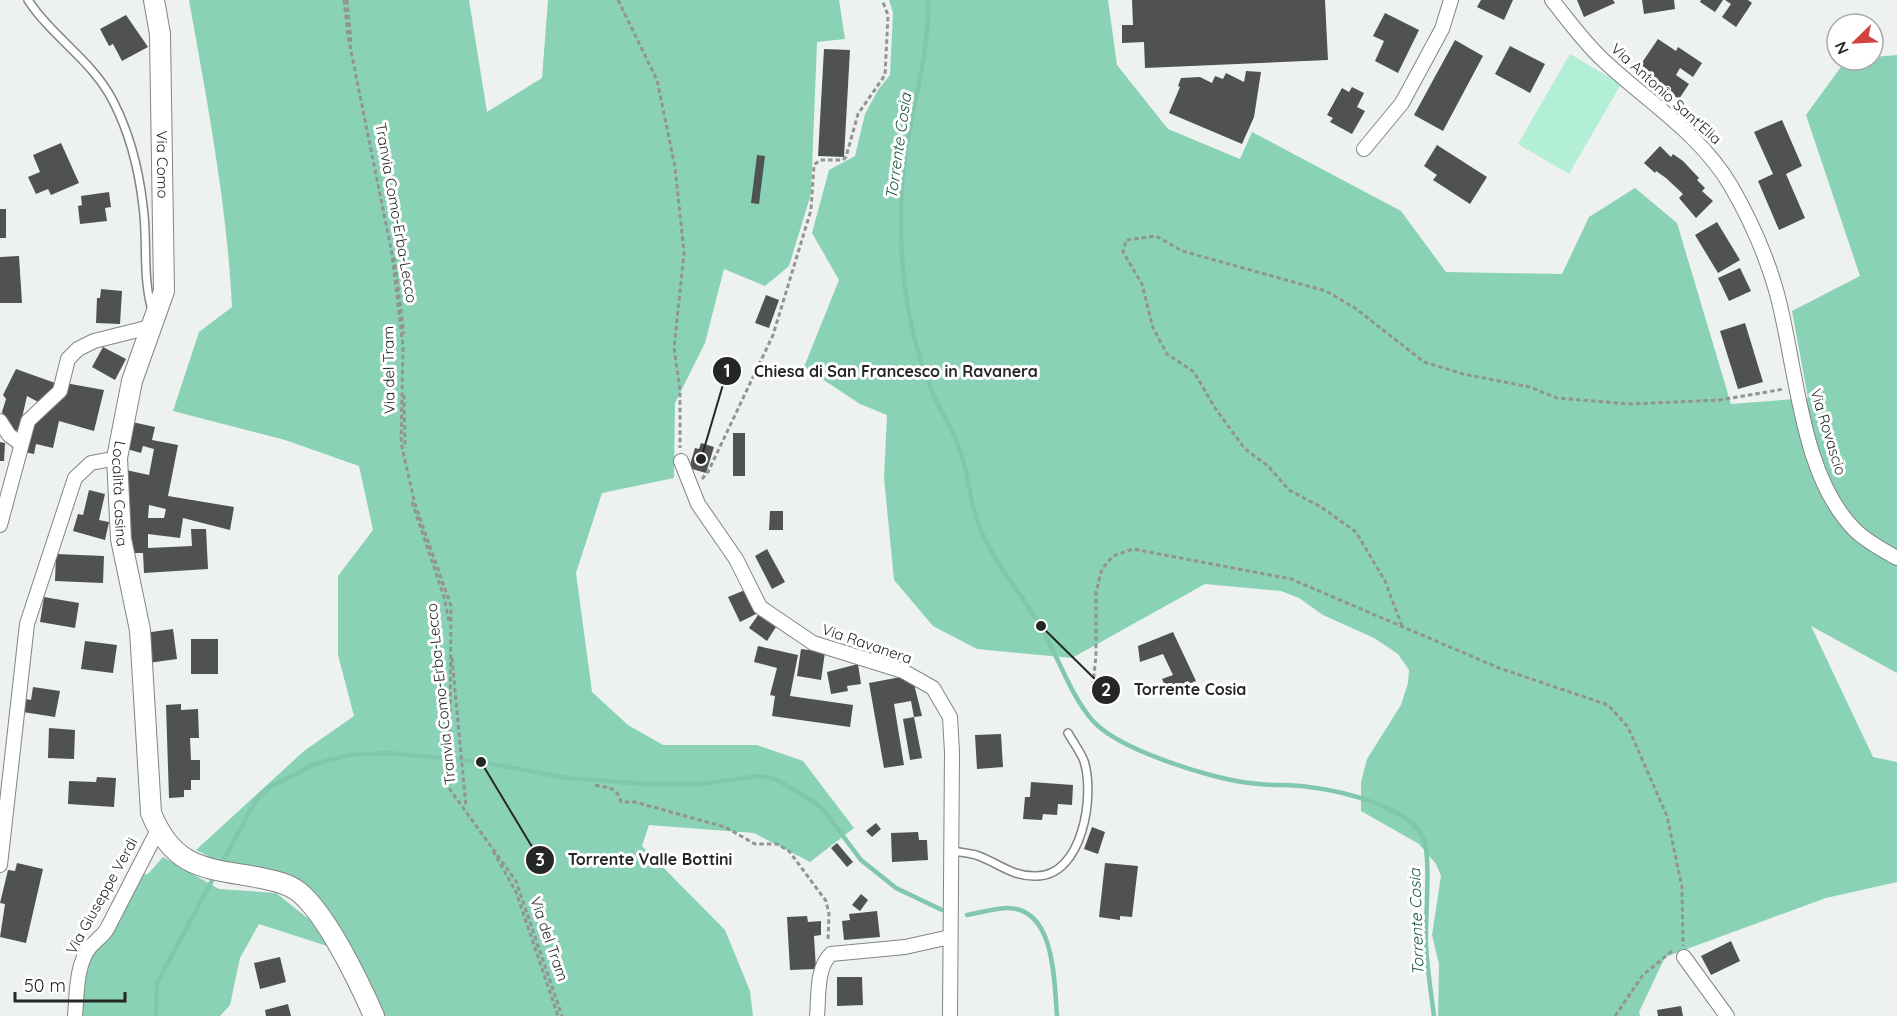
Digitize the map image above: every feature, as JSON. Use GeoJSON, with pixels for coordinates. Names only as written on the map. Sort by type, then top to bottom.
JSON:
{"type":"FeatureCollection","features":[{"type":"Feature","properties":{"kind":"street","name":"Via Como"},"geometry":{"type":"LineString","coordinates":[[152,321],[164,291],[166,261],[160,34],[154,0]]}},
{"type":"Feature","properties":{"kind":"street"},"geometry":{"type":"LineString","coordinates":[[1364,149],[1402,104],[1442,29],[1451,0]]}},
{"type":"Feature","properties":{"kind":"street","name":"Via Antonio Sant'Elia"},"geometry":{"type":"LineString","coordinates":[[1552,0],[1602,59],[1700,144],[1731,186],[1766,258],[1792,357]]}},
{"type":"Feature","properties":{"kind":"street"},"geometry":{"type":"LineString","coordinates":[[0,525],[28,421],[60,391],[68,359],[78,349],[94,341],[152,321]]}},
{"type":"Feature","properties":{"kind":"street","name":"Località Casina"},"geometry":{"type":"LineString","coordinates":[[152,321],[132,381],[117,458],[121,539],[140,630],[152,813],[158,830],[173,850],[195,866],[283,882],[299,892],[327,927],[374,1016]]}},
{"type":"Feature","properties":{"kind":"street","name":"Via Rovascio"},"geometry":{"type":"LineString","coordinates":[[1792,357],[1817,463],[1839,511],[1856,531],[1897,558]]}},
{"type":"Feature","properties":{"kind":"street"},"geometry":{"type":"LineString","coordinates":[[0,421],[9,435],[21,444]]}},
{"type":"Feature","properties":{"kind":"street"},"geometry":{"type":"LineString","coordinates":[[0,865],[27,624],[75,478],[91,463],[117,458]]}},
{"type":"Feature","properties":{"kind":"street","name":"Via Ravanera"},"geometry":{"type":"LineString","coordinates":[[681,461],[691,490],[736,559],[760,607],[813,643],[903,671],[933,688],[943,701],[950,717],[951,740],[953,850],[950,889],[950,1016]]}},
{"type":"Feature","properties":{"kind":"street","name":"Via Giuseppe Verdi"},"geometry":{"type":"LineString","coordinates":[[75,1016],[83,961],[90,947],[101,938],[158,830]]}},
{"type":"Feature","properties":{"kind":"street"},"geometry":{"type":"LineString","coordinates":[[817,1016],[825,960],[831,954],[905,946],[950,930]]}},
{"type":"Feature","properties":{"kind":"street"},"geometry":{"type":"LineString","coordinates":[[1684,957],[1727,1016]]}},
{"type":"Feature","properties":{"kind":"lane"},"geometry":{"type":"LineString","coordinates":[[28,0],[62,42],[102,82],[122,119],[143,206],[146,277],[152,321]]}},
{"type":"Feature","properties":{"kind":"lane"},"geometry":{"type":"LineString","coordinates":[[953,850],[977,856],[1009,872],[1024,876],[1039,876],[1061,865],[1077,847],[1085,824],[1088,802],[1084,761],[1068,733]]}},
{"type":"Feature","properties":{"kind":"path","name":"Via del Tram"},"geometry":{"type":"LineString","coordinates":[[345,0],[348,36],[392,254],[403,346],[402,443],[415,504],[451,606],[450,738],[446,784],[467,810],[516,881],[560,1016]]}},
{"type":"Feature","properties":{"kind":"path","name":"Tranvia Como-Erba-Lecco"},"geometry":{"type":"LineString","coordinates":[[345,0],[351,41],[395,261],[405,349],[405,447],[414,511],[448,619],[461,743],[462,788],[467,810]]}},
{"type":"Feature","properties":{"kind":"path"},"geometry":{"type":"LineString","coordinates":[[618,0],[657,80],[675,167],[684,253],[674,348],[680,390],[681,461]]}},
{"type":"Feature","properties":{"kind":"path"},"geometry":{"type":"LineString","coordinates":[[691,490],[708,472],[735,420],[773,335],[811,210],[814,165],[820,160],[843,160],[846,157],[858,114],[885,75],[888,15],[882,0]]}},
{"type":"Feature","properties":{"kind":"path"},"geometry":{"type":"LineString","coordinates":[[1402,626],[1385,581],[1356,532],[1321,507],[1289,490],[1268,466],[1245,449],[1215,408],[1194,372],[1167,354],[1153,328],[1142,284],[1123,252],[1126,240],[1156,236],[1182,251],[1326,291],[1355,308],[1424,362],[1463,374],[1530,387],[1557,398],[1630,404],[1720,400],[1797,386]]}},
{"type":"Feature","properties":{"kind":"path"},"geometry":{"type":"LineString","coordinates":[[1092,693],[1096,656],[1096,592],[1102,569],[1113,556],[1133,549],[1291,579],[1499,668],[1608,705],[1628,727],[1667,816],[1682,887],[1684,957]]}},
{"type":"Feature","properties":{"kind":"path"},"geometry":{"type":"LineString","coordinates":[[595,785],[613,788],[619,793],[621,802],[635,802],[725,827],[755,844],[777,844],[789,851],[826,900],[831,954]]}},
{"type":"Feature","properties":{"kind":"path"},"geometry":{"type":"LineString","coordinates":[[1616,1016],[1643,975],[1683,942]]}},
{"type":"Feature","properties":{"kind":"green space"},"geometry":{"type":"Polygon","coordinates":[[[189,0],[469,0],[487,112],[542,78],[548,0],[839,0],[845,39],[817,42],[811,194],[789,266],[765,286],[724,269],[705,343],[675,403],[674,478],[602,493],[576,573],[592,692],[628,725],[663,745],[757,745],[803,761],[854,828],[810,862],[754,833],[649,825],[642,846],[725,930],[750,991],[753,1016],[382,1016],[305,890],[226,865],[196,850],[304,751],[354,716],[338,655],[338,576],[373,530],[359,466],[285,440],[173,411],[199,332],[232,307],[221,191],[189,0]]]}},
{"type":"Feature","properties":{"kind":"green space"},"geometry":{"type":"Polygon","coordinates":[[[889,0],[1108,0],[1117,65],[1168,129],[1240,159],[1252,132],[1401,211],[1446,272],[1562,274],[1589,217],[1635,188],[1677,223],[1731,404],[1808,398],[1792,311],[1860,276],[1806,115],[1837,72],[1885,72],[1885,56],[1897,55],[1897,673],[1811,626],[1873,757],[1897,762],[1897,882],[1826,898],[1665,957],[1639,1012],[1640,1016],[1438,1016],[1439,964],[1432,935],[1441,876],[1436,864],[1419,844],[1361,811],[1361,782],[1367,759],[1401,705],[1408,683],[1409,670],[1398,654],[1374,638],[1323,615],[1299,598],[1281,591],[1205,584],[1072,658],[977,649],[933,626],[894,580],[884,478],[887,415],[860,404],[804,367],[839,280],[812,233],[829,170],[855,156],[865,114],[878,90],[890,75],[893,13],[889,0]]]}},
{"type":"Feature","properties":{"kind":"green space"},"geometry":{"type":"Polygon","coordinates":[[[1570,54],[1621,84],[1569,174],[1518,144],[1570,54]]]}},
{"type":"Feature","properties":{"kind":"green space"},"geometry":{"type":"Polygon","coordinates":[[[163,857],[219,889],[276,893],[310,920],[327,946],[259,924],[240,958],[230,1005],[220,1016],[82,1016],[84,983],[93,951],[139,875],[148,874],[163,857]]]}},
{"type":"Feature","properties":{"kind":"building"},"geometry":{"type":"Polygon","coordinates":[[[1132,0],[1325,0],[1328,60],[1145,68],[1144,42],[1122,43],[1122,25],[1133,25],[1132,0]]]}},
{"type":"Feature","properties":{"kind":"building"},"geometry":{"type":"Polygon","coordinates":[[[1481,0],[1513,0],[1504,20],[1477,7],[1481,0]]]}},
{"type":"Feature","properties":{"kind":"building"},"geometry":{"type":"Polygon","coordinates":[[[1577,0],[1613,0],[1615,3],[1584,17],[1577,0]]]}},
{"type":"Feature","properties":{"kind":"building"},"geometry":{"type":"Polygon","coordinates":[[[1642,0],[1674,0],[1675,9],[1644,14],[1642,0]]]}},
{"type":"Feature","properties":{"kind":"building"},"geometry":{"type":"Polygon","coordinates":[[[1701,0],[1723,0],[1715,12],[1700,2],[1701,0]]]}},
{"type":"Feature","properties":{"kind":"building"},"geometry":{"type":"Polygon","coordinates":[[[1725,0],[1748,0],[1752,3],[1736,27],[1722,17],[1731,4],[1725,0]]]}},
{"type":"Feature","properties":{"kind":"building"},"geometry":{"type":"Polygon","coordinates":[[[1385,13],[1419,30],[1398,73],[1375,61],[1384,41],[1373,36],[1385,13]]]}},
{"type":"Feature","properties":{"kind":"building"},"geometry":{"type":"Polygon","coordinates":[[[126,15],[148,47],[122,61],[113,44],[109,46],[100,29],[126,15]]]}},
{"type":"Feature","properties":{"kind":"building"},"geometry":{"type":"Polygon","coordinates":[[[1658,39],[1676,51],[1678,47],[1702,63],[1693,77],[1680,68],[1676,75],[1689,84],[1679,99],[1655,83],[1657,79],[1639,67],[1658,39]]]}},
{"type":"Feature","properties":{"kind":"building"},"geometry":{"type":"Polygon","coordinates":[[[1455,40],[1483,56],[1443,131],[1414,115],[1455,40]]]}},
{"type":"Feature","properties":{"kind":"building"},"geometry":{"type":"Polygon","coordinates":[[[1510,46],[1545,64],[1530,93],[1495,74],[1510,46]]]}},
{"type":"Feature","properties":{"kind":"building"},"geometry":{"type":"Polygon","coordinates":[[[824,49],[850,50],[844,157],[818,156],[824,49]]]}},
{"type":"Feature","properties":{"kind":"building"},"geometry":{"type":"Polygon","coordinates":[[[1246,71],[1261,72],[1254,117],[1242,144],[1169,113],[1180,87],[1178,86],[1181,78],[1200,77],[1212,83],[1215,76],[1223,79],[1226,73],[1244,82],[1246,71]]]}},
{"type":"Feature","properties":{"kind":"building"},"geometry":{"type":"Polygon","coordinates":[[[1352,87],[1364,93],[1357,107],[1365,111],[1352,134],[1330,122],[1333,118],[1327,115],[1342,88],[1349,92],[1352,87]]]}},
{"type":"Feature","properties":{"kind":"building"},"geometry":{"type":"Polygon","coordinates":[[[1782,120],[1802,166],[1786,174],[1805,218],[1779,230],[1758,181],[1773,174],[1754,132],[1782,120]]]}},
{"type":"Feature","properties":{"kind":"building"},"geometry":{"type":"Polygon","coordinates":[[[61,143],[79,183],[51,195],[48,189],[36,194],[28,177],[40,172],[33,155],[61,143]]]}},
{"type":"Feature","properties":{"kind":"building"},"geometry":{"type":"Polygon","coordinates":[[[1437,145],[1487,177],[1470,204],[1433,180],[1437,175],[1424,166],[1437,145]]]}},
{"type":"Feature","properties":{"kind":"building"},"geometry":{"type":"Polygon","coordinates":[[[1660,146],[1671,157],[1673,154],[1683,161],[1699,178],[1697,180],[1705,188],[1702,191],[1713,201],[1696,218],[1679,198],[1683,194],[1666,178],[1656,171],[1655,173],[1644,163],[1660,146]]]}},
{"type":"Feature","properties":{"kind":"building"},"geometry":{"type":"Polygon","coordinates":[[[757,155],[765,156],[759,204],[751,203],[757,155]]]}},
{"type":"Feature","properties":{"kind":"building"},"geometry":{"type":"Polygon","coordinates":[[[109,192],[111,207],[105,208],[107,221],[80,224],[78,206],[82,205],[81,196],[109,192]]]}},
{"type":"Feature","properties":{"kind":"building"},"geometry":{"type":"Polygon","coordinates":[[[0,209],[6,209],[6,238],[0,238],[0,209]]]}},
{"type":"Feature","properties":{"kind":"building"},"geometry":{"type":"Polygon","coordinates":[[[1717,222],[1740,260],[1718,273],[1695,235],[1717,222]]]}},
{"type":"Feature","properties":{"kind":"building"},"geometry":{"type":"Polygon","coordinates":[[[19,256],[22,303],[0,303],[0,257],[19,256]]]}},
{"type":"Feature","properties":{"kind":"building"},"geometry":{"type":"Polygon","coordinates":[[[1740,268],[1751,291],[1729,301],[1718,278],[1740,268]]]}},
{"type":"Feature","properties":{"kind":"building"},"geometry":{"type":"Polygon","coordinates":[[[101,289],[122,291],[120,324],[96,323],[97,298],[100,298],[101,289]]]}},
{"type":"Feature","properties":{"kind":"building"},"geometry":{"type":"Polygon","coordinates":[[[766,295],[779,300],[769,328],[755,323],[766,295]]]}},
{"type":"Feature","properties":{"kind":"building"},"geometry":{"type":"Polygon","coordinates":[[[1745,323],[1763,382],[1738,389],[1720,331],[1745,323]]]}},
{"type":"Feature","properties":{"kind":"building"},"geometry":{"type":"Polygon","coordinates":[[[103,347],[126,359],[115,380],[92,367],[103,347]]]}},
{"type":"Feature","properties":{"kind":"building"},"geometry":{"type":"Polygon","coordinates":[[[16,369],[58,384],[42,404],[27,396],[19,431],[10,429],[2,412],[6,399],[3,395],[16,369]]]}},
{"type":"Feature","properties":{"kind":"building"},"geometry":{"type":"Polygon","coordinates":[[[65,383],[104,390],[94,431],[59,421],[53,448],[36,444],[34,454],[24,452],[29,425],[65,383]]]}},
{"type":"Feature","properties":{"kind":"building"},"geometry":{"type":"Polygon","coordinates":[[[132,422],[155,427],[152,440],[178,445],[168,496],[234,507],[230,530],[183,518],[180,538],[148,534],[148,548],[192,546],[191,529],[206,529],[208,569],[144,573],[143,553],[126,553],[126,470],[149,475],[154,449],[143,446],[141,453],[127,449],[132,422]],[[149,505],[148,518],[164,518],[166,509],[149,505]]]}},
{"type":"Feature","properties":{"kind":"building"},"geometry":{"type":"Polygon","coordinates":[[[733,433],[745,433],[745,476],[733,476],[733,433]]]}},
{"type":"Feature","properties":{"kind":"building"},"geometry":{"type":"Polygon","coordinates":[[[0,442],[5,443],[4,461],[0,461],[0,442]]]}},
{"type":"Feature","properties":{"kind":"building"},"geometry":{"type":"Polygon","coordinates":[[[701,443],[714,447],[706,473],[689,468],[695,448],[699,449],[701,443]]]}},
{"type":"Feature","properties":{"kind":"building"},"geometry":{"type":"Polygon","coordinates":[[[89,490],[105,494],[99,520],[109,522],[105,540],[73,531],[78,514],[83,515],[89,490]]]}},
{"type":"Feature","properties":{"kind":"building"},"geometry":{"type":"Polygon","coordinates":[[[770,511],[783,511],[783,530],[769,530],[770,511]]]}},
{"type":"Feature","properties":{"kind":"building"},"geometry":{"type":"Polygon","coordinates":[[[767,549],[785,582],[772,589],[755,556],[767,549]]]}},
{"type":"Feature","properties":{"kind":"building"},"geometry":{"type":"Polygon","coordinates":[[[56,554],[104,556],[103,583],[55,581],[56,554]]]}},
{"type":"Feature","properties":{"kind":"building"},"geometry":{"type":"Polygon","coordinates":[[[745,590],[756,614],[740,622],[728,597],[745,590]]]}},
{"type":"Feature","properties":{"kind":"building"},"geometry":{"type":"Polygon","coordinates":[[[44,597],[79,603],[75,628],[40,622],[44,597]]]}},
{"type":"Feature","properties":{"kind":"building"},"geometry":{"type":"Polygon","coordinates":[[[758,615],[776,627],[767,641],[749,628],[758,615]]]}},
{"type":"Feature","properties":{"kind":"building"},"geometry":{"type":"Polygon","coordinates":[[[173,629],[177,659],[148,663],[144,633],[173,629]]]}},
{"type":"Feature","properties":{"kind":"building"},"geometry":{"type":"Polygon","coordinates":[[[1173,632],[1196,681],[1168,692],[1162,679],[1173,675],[1163,654],[1140,662],[1138,646],[1173,632]]]}},
{"type":"Feature","properties":{"kind":"building"},"geometry":{"type":"Polygon","coordinates":[[[191,639],[218,639],[218,674],[191,674],[191,639]]]}},
{"type":"Feature","properties":{"kind":"building"},"geometry":{"type":"Polygon","coordinates":[[[85,641],[117,645],[113,673],[81,669],[85,641]]]}},
{"type":"Feature","properties":{"kind":"building"},"geometry":{"type":"Polygon","coordinates":[[[758,646],[798,655],[790,696],[853,705],[850,727],[772,716],[775,696],[770,695],[777,668],[754,662],[758,646]]]}},
{"type":"Feature","properties":{"kind":"building"},"geometry":{"type":"Polygon","coordinates":[[[801,649],[825,652],[821,680],[797,676],[801,649]]]}},
{"type":"Feature","properties":{"kind":"building"},"geometry":{"type":"Polygon","coordinates":[[[858,664],[861,684],[847,686],[848,691],[831,694],[827,672],[858,664]]]}},
{"type":"Feature","properties":{"kind":"building"},"geometry":{"type":"Polygon","coordinates":[[[906,676],[913,680],[922,716],[914,717],[911,701],[894,704],[904,765],[884,768],[869,683],[906,676]]]}},
{"type":"Feature","properties":{"kind":"building"},"geometry":{"type":"Polygon","coordinates":[[[33,687],[60,691],[55,717],[23,712],[25,699],[31,700],[33,687]]]}},
{"type":"Feature","properties":{"kind":"building"},"geometry":{"type":"Polygon","coordinates":[[[181,704],[181,710],[198,709],[199,738],[190,738],[191,760],[200,760],[200,780],[191,780],[191,790],[184,790],[184,797],[169,798],[166,705],[181,704]]]}},
{"type":"Feature","properties":{"kind":"building"},"geometry":{"type":"Polygon","coordinates":[[[914,717],[922,758],[910,760],[903,719],[914,717]]]}},
{"type":"Feature","properties":{"kind":"building"},"geometry":{"type":"Polygon","coordinates":[[[49,728],[75,730],[74,759],[48,758],[49,728]]]}},
{"type":"Feature","properties":{"kind":"building"},"geometry":{"type":"Polygon","coordinates":[[[1001,734],[1003,767],[977,769],[975,735],[1001,734]]]}},
{"type":"Feature","properties":{"kind":"building"},"geometry":{"type":"Polygon","coordinates":[[[97,777],[116,778],[114,807],[68,804],[69,781],[96,782],[97,777]]]}},
{"type":"Feature","properties":{"kind":"building"},"geometry":{"type":"Polygon","coordinates":[[[1031,782],[1073,785],[1072,805],[1058,804],[1057,815],[1043,814],[1042,820],[1023,819],[1025,797],[1030,797],[1031,782]]]}},
{"type":"Feature","properties":{"kind":"building"},"geometry":{"type":"Polygon","coordinates":[[[876,823],[881,829],[872,837],[866,831],[876,823]]]}},
{"type":"Feature","properties":{"kind":"building"},"geometry":{"type":"Polygon","coordinates":[[[1092,827],[1105,832],[1098,854],[1084,849],[1092,827]]]}},
{"type":"Feature","properties":{"kind":"building"},"geometry":{"type":"Polygon","coordinates":[[[918,832],[919,840],[927,840],[928,860],[892,862],[891,833],[918,832]]]}},
{"type":"Feature","properties":{"kind":"building"},"geometry":{"type":"Polygon","coordinates":[[[837,843],[853,862],[847,867],[831,848],[837,843]]]}},
{"type":"Feature","properties":{"kind":"building"},"geometry":{"type":"Polygon","coordinates":[[[17,863],[43,869],[26,943],[0,937],[5,904],[0,903],[8,870],[15,871],[17,863]]]}},
{"type":"Feature","properties":{"kind":"building"},"geometry":{"type":"Polygon","coordinates":[[[1105,863],[1138,866],[1132,917],[1120,916],[1120,920],[1099,917],[1105,863]]]}},
{"type":"Feature","properties":{"kind":"building"},"geometry":{"type":"Polygon","coordinates":[[[861,894],[868,900],[860,911],[852,905],[861,894]]]}},
{"type":"Feature","properties":{"kind":"building"},"geometry":{"type":"Polygon","coordinates":[[[877,911],[880,937],[844,940],[842,921],[850,920],[849,914],[877,911]]]}},
{"type":"Feature","properties":{"kind":"building"},"geometry":{"type":"Polygon","coordinates":[[[807,916],[808,922],[821,921],[821,935],[814,936],[816,969],[790,970],[787,917],[807,916]]]}},
{"type":"Feature","properties":{"kind":"building"},"geometry":{"type":"Polygon","coordinates":[[[1731,941],[1740,961],[1711,975],[1701,956],[1731,941]]]}},
{"type":"Feature","properties":{"kind":"building"},"geometry":{"type":"Polygon","coordinates":[[[280,957],[286,982],[260,989],[254,963],[280,957]]]}},
{"type":"Feature","properties":{"kind":"building"},"geometry":{"type":"Polygon","coordinates":[[[837,977],[862,977],[863,1005],[837,1006],[837,977]]]}},
{"type":"Feature","properties":{"kind":"building"},"geometry":{"type":"Polygon","coordinates":[[[288,1004],[291,1016],[266,1016],[265,1010],[288,1004]]]}},
{"type":"Feature","properties":{"kind":"building"},"geometry":{"type":"Polygon","coordinates":[[[1681,1006],[1683,1016],[1658,1016],[1657,1010],[1681,1006]]]}},
{"type":"Feature","properties":{"kind":"waterway","name":"Torrente Cosia"},"geometry":{"type":"LineString","coordinates":[[928,0],[925,48],[904,164],[901,214],[903,267],[916,345],[933,394],[958,446],[975,515],[989,547],[1035,617],[1078,700],[1093,721],[1106,732],[1144,752],[1213,776],[1257,784],[1309,787],[1356,797],[1391,810],[1417,828],[1426,849],[1426,944],[1434,1016]]}},
{"type":"Feature","properties":{"kind":"waterway"},"geometry":{"type":"LineString","coordinates":[[221,865],[256,800],[270,787],[315,764],[348,755],[389,753],[481,762],[567,778],[648,784],[701,784],[760,776],[775,779],[813,801],[825,812],[861,860],[896,888],[942,910]]}},
{"type":"Feature","properties":{"kind":"waterway"},"geometry":{"type":"LineString","coordinates":[[156,1016],[157,983],[215,875]]}},
{"type":"Feature","properties":{"kind":"waterway"},"geometry":{"type":"LineString","coordinates":[[967,915],[1008,908],[1024,912],[1035,921],[1044,934],[1049,950],[1053,968],[1057,1016]]}},
{"type":"Feature","properties":{"kind":"place","name":"Chiesa di San Francesco in Ravanera"},"geometry":{"type":"Point","coordinates":[701,459]}},
{"type":"Feature","properties":{"kind":"place","name":"Torrente Cosia"},"geometry":{"type":"Point","coordinates":[1041,626]}},
{"type":"Feature","properties":{"kind":"place","name":"Torrente Valle Bottini"},"geometry":{"type":"Point","coordinates":[481,762]}}]}
